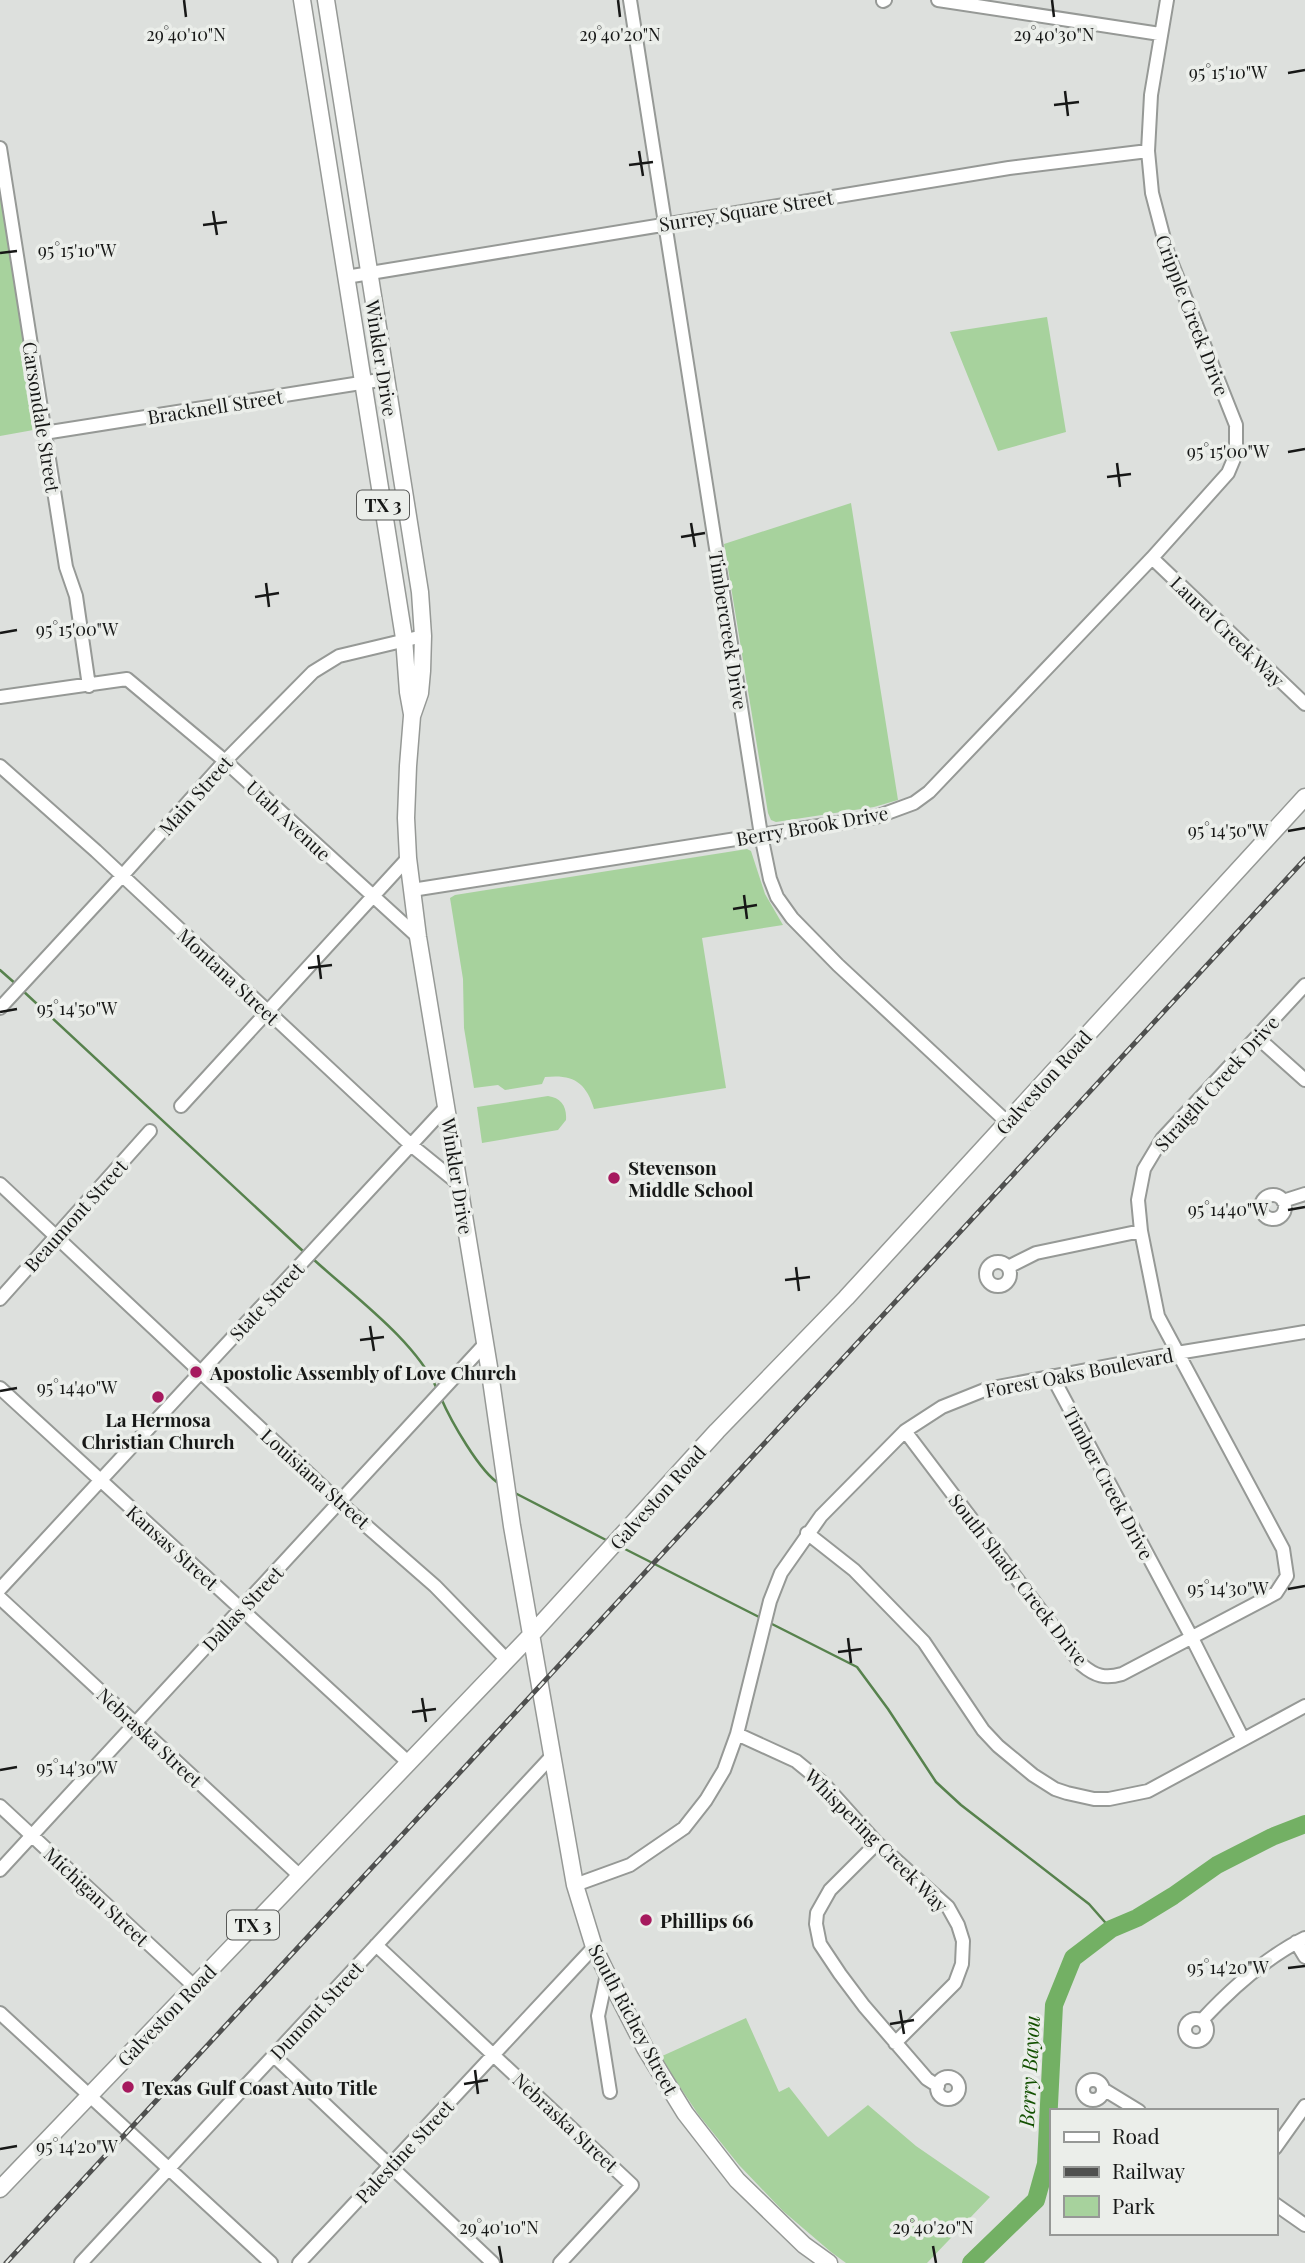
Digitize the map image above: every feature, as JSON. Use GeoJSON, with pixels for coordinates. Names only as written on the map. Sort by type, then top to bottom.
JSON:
{"type":"FeatureCollection","features":[{"type":"Feature","properties":{"kind":"main road","name":"Winkler Drive"},"geometry":{"type":"LineString","coordinates":[[302,0],[404,638],[412,716],[405,818],[418,937],[531,1635]]}},
{"type":"Feature","properties":{"kind":"main road","name":"Winkler Drive"},"geometry":{"type":"LineString","coordinates":[[326,0],[420,592],[423,636],[420,693],[412,716]]}},
{"type":"Feature","properties":{"kind":"main road"},"geometry":{"type":"LineString","coordinates":[[328,166],[351,161]]}},
{"type":"Feature","properties":{"kind":"main road","name":"Galveston Road"},"geometry":{"type":"LineString","coordinates":[[0,2189],[531,1635],[752,1394],[846,1298],[1008,1123],[1305,797]]}},
{"type":"Feature","properties":{"kind":"main road","name":"South Richey Street"},"geometry":{"type":"LineString","coordinates":[[531,1635],[575,1885],[594,1947],[665,2082],[698,2131],[737,2180],[804,2245],[829,2263]]}},
{"type":"Feature","properties":{"kind":"street","name":"Timbercreek Drive"},"geometry":{"type":"LineString","coordinates":[[630,0],[761,835],[777,897],[792,918],[838,965],[1008,1123]]}},
{"type":"Feature","properties":{"kind":"street"},"geometry":{"type":"LineString","coordinates":[[938,0],[1160,34]]}},
{"type":"Feature","properties":{"kind":"street","name":"Cripple Creek Drive"},"geometry":{"type":"LineString","coordinates":[[1152,558],[1228,473],[1236,454],[1236,425],[1168,254],[1152,192],[1148,151],[1151,94],[1167,0]]}},
{"type":"Feature","properties":{"kind":"street","name":"Carsondale Street"},"geometry":{"type":"LineString","coordinates":[[0,148],[66,567],[76,596],[89,686]]}},
{"type":"Feature","properties":{"kind":"street","name":"Surrey Square Street"},"geometry":{"type":"LineString","coordinates":[[346,277],[1009,168],[1148,151]]}},
{"type":"Feature","properties":{"kind":"street","name":"Bracknell Street"},"geometry":{"type":"LineString","coordinates":[[44,433],[386,379]]}},
{"type":"Feature","properties":{"kind":"street","name":"Laurel Creek Way"},"geometry":{"type":"LineString","coordinates":[[1152,558],[1305,704]]}},
{"type":"Feature","properties":{"kind":"street","name":"Berry Brook Drive"},"geometry":{"type":"LineString","coordinates":[[412,890],[876,817],[914,803],[929,792],[1152,558]]}},
{"type":"Feature","properties":{"kind":"street","name":"Main Street"},"geometry":{"type":"LineString","coordinates":[[0,1008],[225,761],[313,672],[340,656],[404,638],[423,636]]}},
{"type":"Feature","properties":{"kind":"street","name":"Utah Avenue"},"geometry":{"type":"LineString","coordinates":[[89,686],[127,678],[225,761],[372,898],[418,937]]}},
{"type":"Feature","properties":{"kind":"street"},"geometry":{"type":"LineString","coordinates":[[0,697],[89,686]]}},
{"type":"Feature","properties":{"kind":"street","name":"Montana Street"},"geometry":{"type":"LineString","coordinates":[[0,765],[411,1145],[459,1184]]}},
{"type":"Feature","properties":{"kind":"street"},"geometry":{"type":"LineString","coordinates":[[181,1106],[408,858]]}},
{"type":"Feature","properties":{"kind":"street","name":"Straight Creek Drive"},"geometry":{"type":"LineString","coordinates":[[1192,1638],[1276,1593],[1287,1576],[1283,1549],[1158,1316],[1141,1231],[1138,1200],[1140,1185],[1153,1152],[1162,1139],[1305,985]]}},
{"type":"Feature","properties":{"kind":"street"},"geometry":{"type":"LineString","coordinates":[[1258,1037],[1305,1080]]}},
{"type":"Feature","properties":{"kind":"street","name":"State Street"},"geometry":{"type":"LineString","coordinates":[[0,1589],[446,1107]]}},
{"type":"Feature","properties":{"kind":"street","name":"Beaumont Street"},"geometry":{"type":"LineString","coordinates":[[0,1299],[150,1131]]}},
{"type":"Feature","properties":{"kind":"street","name":"Louisiana Street"},"geometry":{"type":"LineString","coordinates":[[0,1184],[339,1502],[416,1568],[507,1660]]}},
{"type":"Feature","properties":{"kind":"street"},"geometry":{"type":"LineString","coordinates":[[1283,1201],[1305,1194]]}},
{"type":"Feature","properties":{"kind":"street"},"geometry":{"type":"LineString","coordinates":[[1008,1266],[1036,1253],[1141,1231]]}},
{"type":"Feature","properties":{"kind":"street","name":"Forest Oaks Boulevard"},"geometry":{"type":"LineString","coordinates":[[575,1885],[630,1865],[684,1828],[706,1800],[724,1770],[737,1734],[770,1601],[781,1573],[821,1516],[905,1431],[942,1407],[987,1389],[1305,1332]]}},
{"type":"Feature","properties":{"kind":"street","name":"Dallas Street"},"geometry":{"type":"LineString","coordinates":[[0,1870],[484,1345]]}},
{"type":"Feature","properties":{"kind":"street","name":"Timber Creek Drive"},"geometry":{"type":"LineString","coordinates":[[1052,1376],[1243,1739]]}},
{"type":"Feature","properties":{"kind":"street","name":"Kansas Street"},"geometry":{"type":"LineString","coordinates":[[0,1388],[409,1763]]}},
{"type":"Feature","properties":{"kind":"street","name":"South Shady Creek Drive"},"geometry":{"type":"LineString","coordinates":[[905,1431],[1082,1665],[1093,1674],[1112,1677],[1122,1674],[1192,1638]]}},
{"type":"Feature","properties":{"kind":"street"},"geometry":{"type":"LineString","coordinates":[[807,1533],[854,1570],[915,1633],[998,1746],[1055,1789],[1094,1799],[1117,1798],[1148,1791],[1305,1706]]}},
{"type":"Feature","properties":{"kind":"street","name":"Nebraska Street"},"geometry":{"type":"LineString","coordinates":[[0,1598],[300,1876]]}},
{"type":"Feature","properties":{"kind":"street","name":"Whispering Creek Way"},"geometry":{"type":"LineString","coordinates":[[737,1734],[796,1761],[824,1784],[877,1843],[948,1907],[963,1941],[962,1964],[955,1983],[895,2043]]}},
{"type":"Feature","properties":{"kind":"street","name":"Dumont Street"},"geometry":{"type":"LineString","coordinates":[[81,2263],[551,1757]]}},
{"type":"Feature","properties":{"kind":"street","name":"Michigan Street"},"geometry":{"type":"LineString","coordinates":[[0,1806],[194,1986]]}},
{"type":"Feature","properties":{"kind":"street"},"geometry":{"type":"LineString","coordinates":[[877,1843],[823,1900],[816,1924],[820,1944],[864,2006],[927,2079],[937,2086]]}},
{"type":"Feature","properties":{"kind":"street"},"geometry":{"type":"LineString","coordinates":[[1202,2020],[1254,1972],[1301,1940],[1305,1956]]}},
{"type":"Feature","properties":{"kind":"street","name":"Nebraska Street"},"geometry":{"type":"LineString","coordinates":[[376,1945],[632,2185],[561,2263]]}},
{"type":"Feature","properties":{"kind":"street","name":"Palestine Street"},"geometry":{"type":"LineString","coordinates":[[299,2263],[594,1947]]}},
{"type":"Feature","properties":{"kind":"street"},"geometry":{"type":"LineString","coordinates":[[607,1974],[598,2016],[610,2092]]}},
{"type":"Feature","properties":{"kind":"street"},"geometry":{"type":"LineString","coordinates":[[0,2013],[271,2263]]}},
{"type":"Feature","properties":{"kind":"street"},"geometry":{"type":"LineString","coordinates":[[274,2056],[493,2263]]}},
{"type":"Feature","properties":{"kind":"street"},"geometry":{"type":"LineString","coordinates":[[1103,2089],[1136,2109]]}},
{"type":"Feature","properties":{"kind":"street"},"geometry":{"type":"LineString","coordinates":[[1277,2145],[1305,2106]]}},
{"type":"Feature","properties":{"kind":"street"},"geometry":{"type":"LineString","coordinates":[[1277,2205],[1305,2225]]}},
{"type":"Feature","properties":{"kind":"green space"},"geometry":{"type":"Polygon","coordinates":[[[0,182],[39,429],[0,436],[0,182]]]}},
{"type":"Feature","properties":{"kind":"green space"},"geometry":{"type":"Polygon","coordinates":[[[1047,317],[1066,432],[998,451],[950,332],[1047,317]]]}},
{"type":"Feature","properties":{"kind":"green space"},"geometry":{"type":"Polygon","coordinates":[[[851,503],[898,800],[874,807],[776,822],[771,820],[768,813],[724,544],[851,503]]]}},
{"type":"Feature","properties":{"kind":"green space"},"geometry":{"type":"Polygon","coordinates":[[[747,849],[751,851],[765,894],[783,925],[702,938],[726,1088],[594,1109],[582,1086],[563,1077],[545,1077],[542,1084],[505,1090],[498,1085],[474,1088],[464,1028],[463,979],[450,898],[455,895],[747,849]]]}},
{"type":"Feature","properties":{"kind":"green space"},"geometry":{"type":"Polygon","coordinates":[[[548,1096],[560,1101],[565,1111],[566,1120],[558,1130],[482,1143],[477,1107],[548,1096]]]}},
{"type":"Feature","properties":{"kind":"green space"},"geometry":{"type":"Polygon","coordinates":[[[746,2018],[779,2092],[789,2087],[828,2137],[868,2105],[916,2146],[990,2197],[927,2263],[846,2263],[783,2211],[739,2165],[698,2114],[660,2057],[746,2018]]]}},
{"type":"Feature","properties":{"kind":"waterway"},"geometry":{"type":"LineString","coordinates":[[0,970],[17,985]]}},
{"type":"Feature","properties":{"kind":"waterway"},"geometry":{"type":"LineString","coordinates":[[22,990],[304,1252]]}},
{"type":"Feature","properties":{"kind":"waterway"},"geometry":{"type":"LineString","coordinates":[[312,1258],[398,1336],[414,1353],[437,1389]]}},
{"type":"Feature","properties":{"kind":"waterway"},"geometry":{"type":"LineString","coordinates":[[441,1398],[458,1432],[475,1457],[500,1484]]}},
{"type":"Feature","properties":{"kind":"waterway"},"geometry":{"type":"LineString","coordinates":[[515,1493],[608,1541]]}},
{"type":"Feature","properties":{"kind":"waterway"},"geometry":{"type":"LineString","coordinates":[[621,1547],[761,1618]]}},
{"type":"Feature","properties":{"kind":"waterway"},"geometry":{"type":"LineString","coordinates":[[770,1623],[857,1667],[936,1782],[961,1805],[1089,1904],[1111,1929]]}},
{"type":"Feature","properties":{"kind":"waterway","name":"Berry Bayou"},"geometry":{"type":"LineString","coordinates":[[971,2263],[1036,2200],[1046,2164],[1054,2005],[1073,1958],[1111,1929],[1137,1918],[1217,1865],[1272,1837],[1305,1824]]}},
{"type":"Feature","properties":{"kind":"railway"},"geometry":{"type":"LineString","coordinates":[[6,2263],[1305,859]]}},
{"type":"Feature","properties":{"kind":"place","name":"Stevenson Middle School"},"geometry":{"type":"Point","coordinates":[614,1178]}},
{"type":"Feature","properties":{"kind":"place","name":"Apostolic Assembly of Love Church"},"geometry":{"type":"Point","coordinates":[196,1372]}},
{"type":"Feature","properties":{"kind":"place","name":"La Hermosa Christian Church"},"geometry":{"type":"Point","coordinates":[158,1397]}},
{"type":"Feature","properties":{"kind":"place","name":"Phillips 66"},"geometry":{"type":"Point","coordinates":[646,1920]}},
{"type":"Feature","properties":{"kind":"place","name":"Texas Gulf Coast Auto Title"},"geometry":{"type":"Point","coordinates":[128,2087]}}]}
